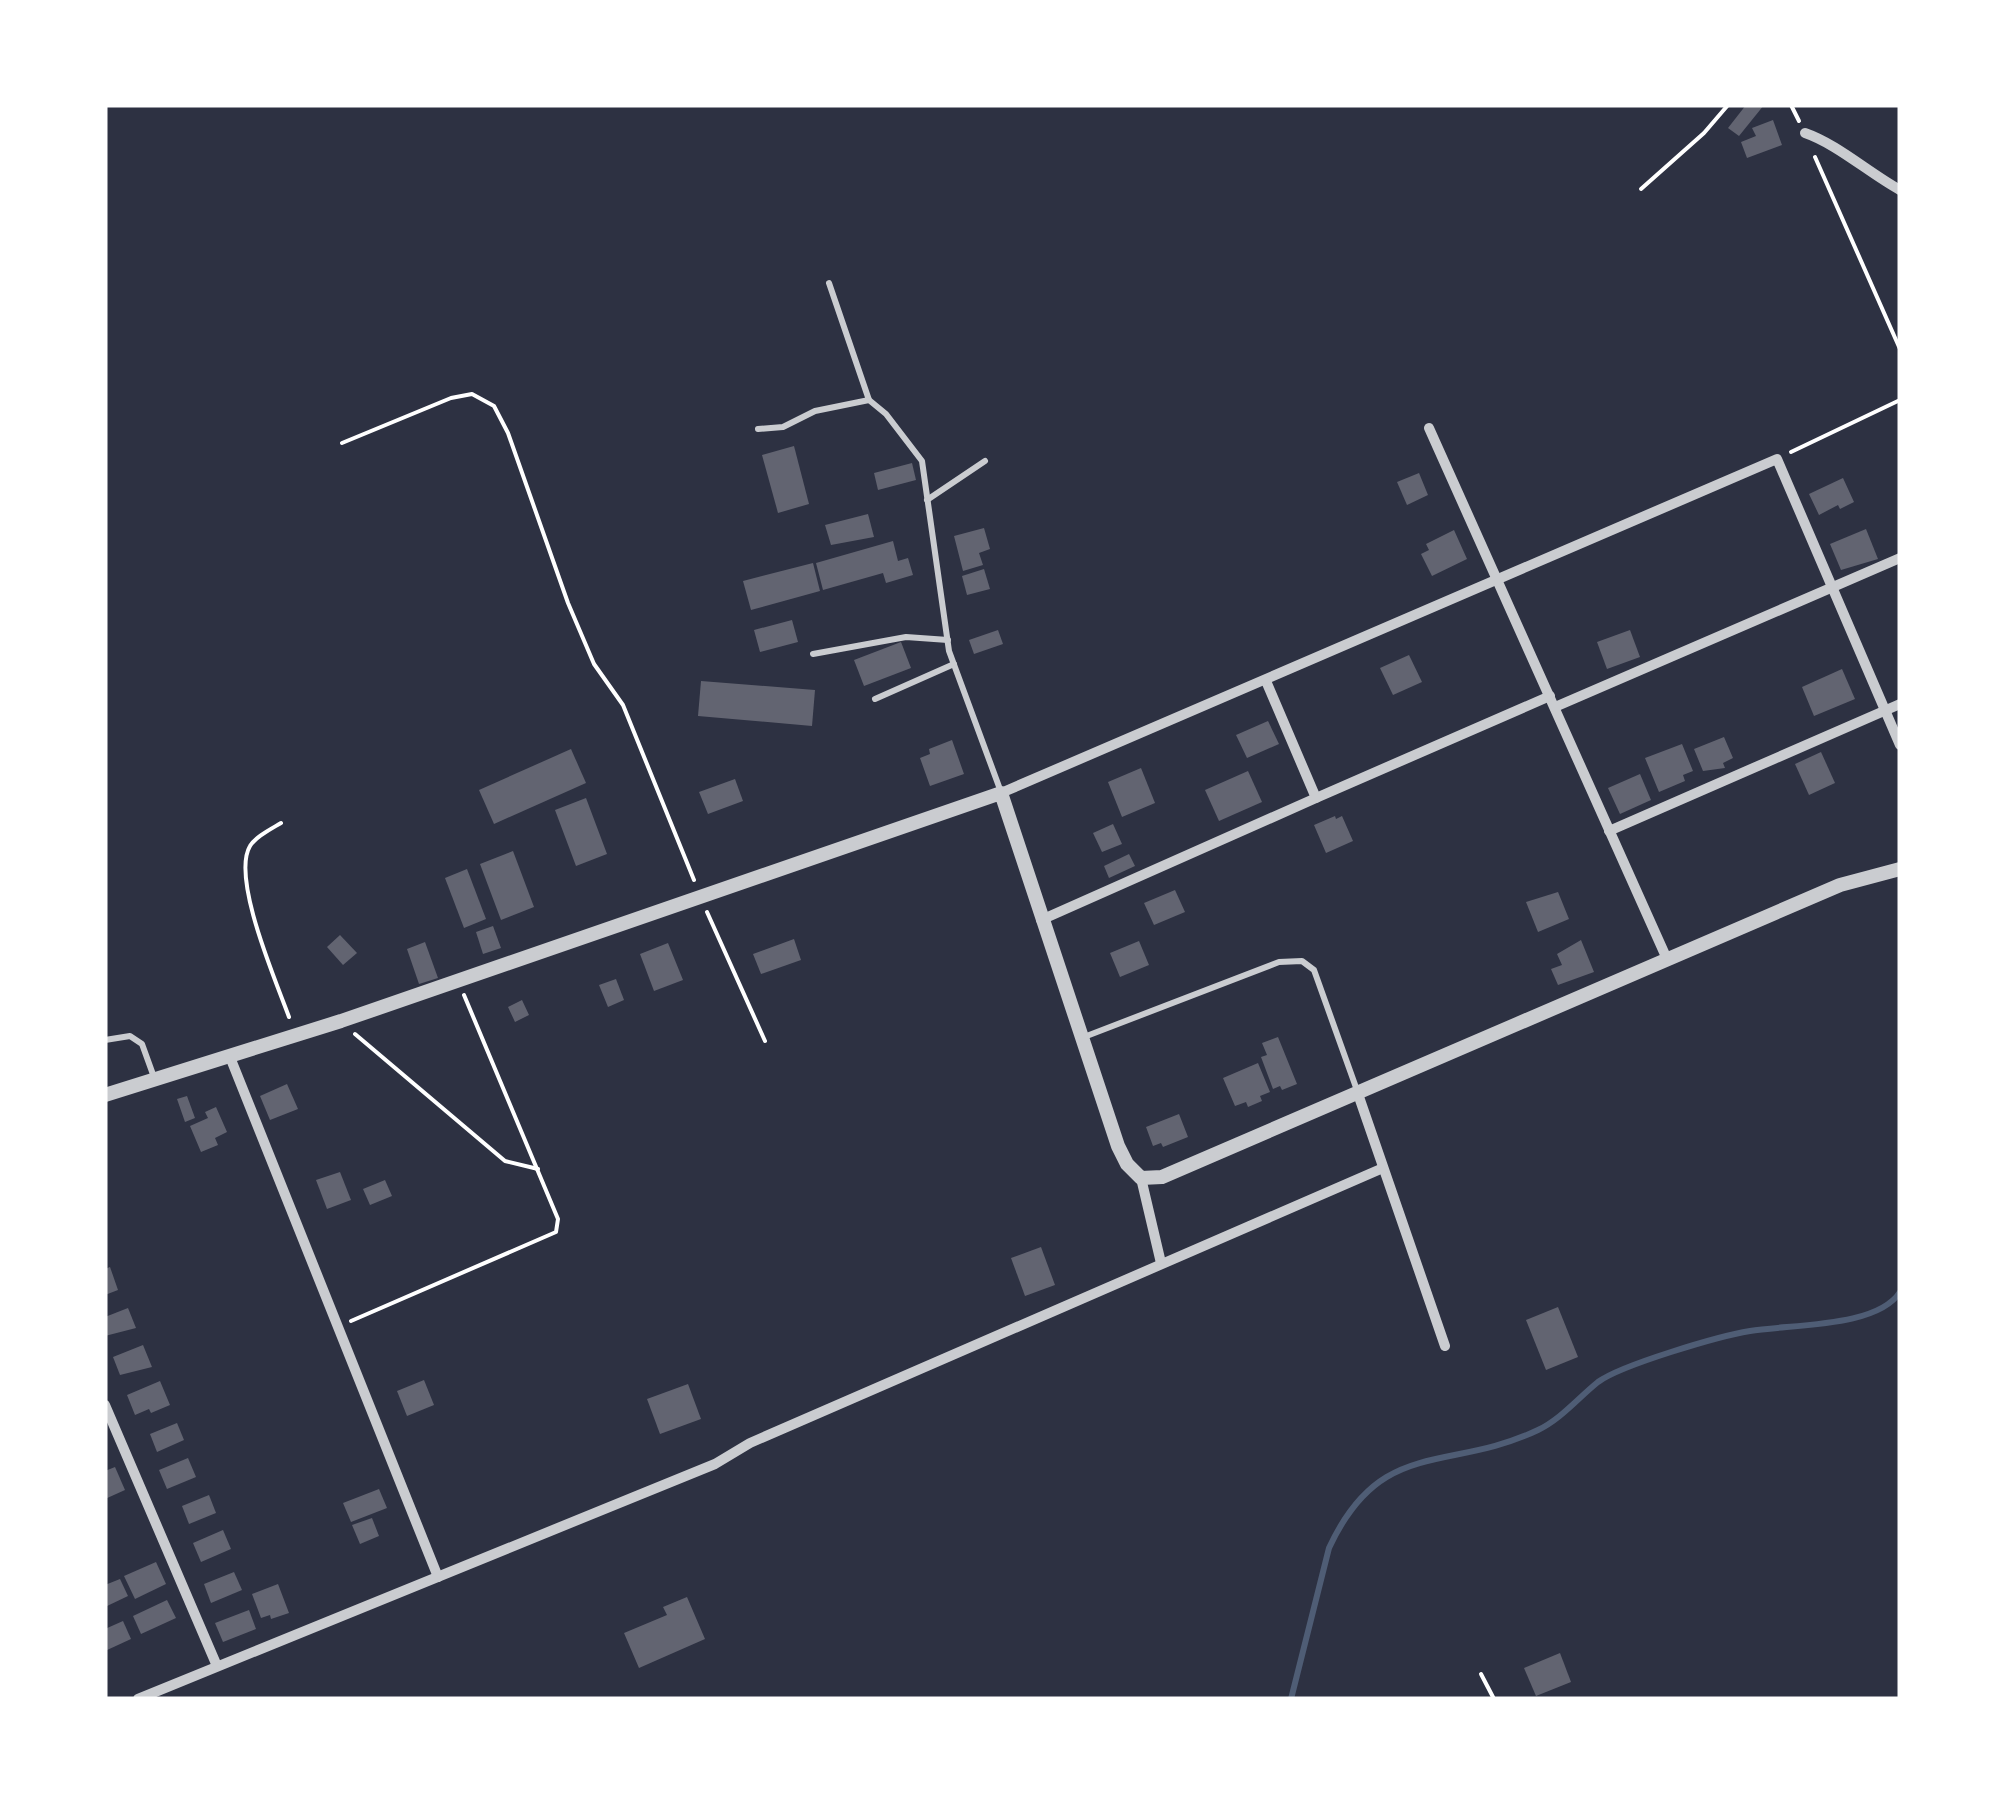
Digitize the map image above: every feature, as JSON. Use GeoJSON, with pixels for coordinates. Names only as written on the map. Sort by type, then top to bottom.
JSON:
{"type":"FeatureCollection","features":[{"type":"Feature","properties":{"kind":"street"},"geometry":{"type":"LineString","coordinates":[[1805,133],[1823,139],[1864,170],[1900,190]]}},
{"type":"Feature","properties":{"kind":"street"},"geometry":{"type":"LineString","coordinates":[[1429,428],[1667,959]]}},
{"type":"Feature","properties":{"kind":"street"},"geometry":{"type":"LineString","coordinates":[[105,1095],[341,1021],[1001,793],[1777,458],[1900,745]]}},
{"type":"Feature","properties":{"kind":"street"},"geometry":{"type":"LineString","coordinates":[[1555,708],[1900,558]]}},
{"type":"Feature","properties":{"kind":"street"},"geometry":{"type":"LineString","coordinates":[[1266,681],[1316,798]]}},
{"type":"Feature","properties":{"kind":"street"},"geometry":{"type":"LineString","coordinates":[[1041,920],[1550,696]]}},
{"type":"Feature","properties":{"kind":"street"},"geometry":{"type":"LineString","coordinates":[[1608,832],[1900,704]]}},
{"type":"Feature","properties":{"kind":"street"},"geometry":{"type":"LineString","coordinates":[[1001,793],[1118,1146],[1127,1164],[1141,1178],[1161,1262]]}},
{"type":"Feature","properties":{"kind":"street"},"geometry":{"type":"LineString","coordinates":[[1141,1178],[1162,1177],[1840,885],[1900,869]]}},
{"type":"Feature","properties":{"kind":"street"},"geometry":{"type":"LineString","coordinates":[[230,1057],[438,1577]]}},
{"type":"Feature","properties":{"kind":"street"},"geometry":{"type":"LineString","coordinates":[[1358,1094],[1444,1346]]}},
{"type":"Feature","properties":{"kind":"street"},"geometry":{"type":"LineString","coordinates":[[138,1699],[715,1464],[750,1443],[1383,1168]]}},
{"type":"Feature","properties":{"kind":"street"},"geometry":{"type":"LineString","coordinates":[[105,1405],[217,1666]]}},
{"type":"Feature","properties":{"kind":"lane"},"geometry":{"type":"LineString","coordinates":[[829,284],[869,400],[899,429],[922,461],[948,640],[1001,793]]}},
{"type":"Feature","properties":{"kind":"lane"},"geometry":{"type":"LineString","coordinates":[[758,429],[784,427],[815,411],[869,400]]}},
{"type":"Feature","properties":{"kind":"lane"},"geometry":{"type":"LineString","coordinates":[[928,500],[985,461]]}},
{"type":"Feature","properties":{"kind":"lane"},"geometry":{"type":"LineString","coordinates":[[814,654],[906,637],[948,640]]}},
{"type":"Feature","properties":{"kind":"lane"},"geometry":{"type":"LineString","coordinates":[[875,699],[954,664]]}},
{"type":"Feature","properties":{"kind":"lane"},"geometry":{"type":"LineString","coordinates":[[1082,1038],[1280,962],[1302,961],[1314,970],[1358,1094]]}},
{"type":"Feature","properties":{"kind":"lane"},"geometry":{"type":"LineString","coordinates":[[105,1040],[130,1036],[142,1044],[156,1080]]}},
{"type":"Feature","properties":{"kind":"path"},"geometry":{"type":"LineString","coordinates":[[1641,189],[1704,133],[1728,105]]}},
{"type":"Feature","properties":{"kind":"path"},"geometry":{"type":"LineString","coordinates":[[1791,105],[1900,349]]}},
{"type":"Feature","properties":{"kind":"path"},"geometry":{"type":"LineString","coordinates":[[342,443],[451,398],[472,394],[494,406],[508,433],[568,604],[594,664],[623,705],[765,1041]]}},
{"type":"Feature","properties":{"kind":"path"},"geometry":{"type":"LineString","coordinates":[[1777,458],[1900,400]]}},
{"type":"Feature","properties":{"kind":"path"},"geometry":{"type":"LineString","coordinates":[[281,823],[251,843],[244,863],[256,924],[296,1036]]}},
{"type":"Feature","properties":{"kind":"path"},"geometry":{"type":"LineString","coordinates":[[336,1327],[556,1232],[558,1219],[458,981]]}},
{"type":"Feature","properties":{"kind":"path"},"geometry":{"type":"LineString","coordinates":[[341,1021],[505,1161],[538,1169]]}},
{"type":"Feature","properties":{"kind":"path"},"geometry":{"type":"LineString","coordinates":[[1481,1674],[1494,1699]]}},
{"type":"Feature","properties":{"kind":"building"},"geometry":{"type":"Polygon","coordinates":[[[1746,105],[1764,105],[1739,136],[1728,128],[1746,105]]]}},
{"type":"Feature","properties":{"kind":"building"},"geometry":{"type":"Polygon","coordinates":[[[1773,120],[1782,145],[1747,158],[1741,142],[1756,136],[1752,128],[1773,120]]]}},
{"type":"Feature","properties":{"kind":"building"},"geometry":{"type":"Polygon","coordinates":[[[794,446],[809,504],[778,513],[762,455],[794,446]]]}},
{"type":"Feature","properties":{"kind":"building"},"geometry":{"type":"Polygon","coordinates":[[[912,463],[916,480],[878,490],[874,473],[912,463]]]}},
{"type":"Feature","properties":{"kind":"building"},"geometry":{"type":"Polygon","coordinates":[[[1419,473],[1428,495],[1407,505],[1397,482],[1419,473]]]}},
{"type":"Feature","properties":{"kind":"building"},"geometry":{"type":"Polygon","coordinates":[[[1843,478],[1854,502],[1819,515],[1809,494],[1843,478]]]}},
{"type":"Feature","properties":{"kind":"building"},"geometry":{"type":"Polygon","coordinates":[[[868,514],[874,537],[831,545],[825,525],[868,514]]]}},
{"type":"Feature","properties":{"kind":"building"},"geometry":{"type":"Polygon","coordinates":[[[984,528],[990,549],[979,553],[983,565],[963,571],[954,536],[984,528]]]}},
{"type":"Feature","properties":{"kind":"building"},"geometry":{"type":"Polygon","coordinates":[[[1866,529],[1878,559],[1841,570],[1830,544],[1866,529]]]}},
{"type":"Feature","properties":{"kind":"building"},"geometry":{"type":"Polygon","coordinates":[[[1454,530],[1467,559],[1432,576],[1421,554],[1429,550],[1426,544],[1454,530]]]}},
{"type":"Feature","properties":{"kind":"building"},"geometry":{"type":"Polygon","coordinates":[[[893,541],[898,561],[908,558],[913,575],[886,583],[883,573],[823,590],[816,563],[893,541]]]}},
{"type":"Feature","properties":{"kind":"building"},"geometry":{"type":"Polygon","coordinates":[[[813,563],[820,591],[751,610],[743,581],[813,563]]]}},
{"type":"Feature","properties":{"kind":"building"},"geometry":{"type":"Polygon","coordinates":[[[984,569],[990,589],[967,595],[962,576],[984,569]]]}},
{"type":"Feature","properties":{"kind":"building"},"geometry":{"type":"Polygon","coordinates":[[[792,620],[798,642],[760,652],[754,630],[792,620]]]}},
{"type":"Feature","properties":{"kind":"building"},"geometry":{"type":"Polygon","coordinates":[[[998,630],[1003,644],[974,654],[969,640],[998,630]]]}},
{"type":"Feature","properties":{"kind":"building"},"geometry":{"type":"Polygon","coordinates":[[[1630,630],[1640,657],[1607,669],[1597,642],[1630,630]]]}},
{"type":"Feature","properties":{"kind":"building"},"geometry":{"type":"Polygon","coordinates":[[[901,642],[911,668],[864,686],[854,660],[901,642]]]}},
{"type":"Feature","properties":{"kind":"building"},"geometry":{"type":"Polygon","coordinates":[[[1409,655],[1422,682],[1393,695],[1380,668],[1409,655]]]}},
{"type":"Feature","properties":{"kind":"building"},"geometry":{"type":"Polygon","coordinates":[[[1842,669],[1855,699],[1814,716],[1802,687],[1842,669]]]}},
{"type":"Feature","properties":{"kind":"building"},"geometry":{"type":"Polygon","coordinates":[[[701,681],[815,690],[812,726],[698,716],[701,681]]]}},
{"type":"Feature","properties":{"kind":"building"},"geometry":{"type":"Polygon","coordinates":[[[1268,721],[1279,744],[1247,758],[1236,735],[1268,721]]]}},
{"type":"Feature","properties":{"kind":"building"},"geometry":{"type":"Polygon","coordinates":[[[1724,737],[1733,758],[1723,763],[1725,768],[1703,771],[1694,749],[1724,737]]]}},
{"type":"Feature","properties":{"kind":"building"},"geometry":{"type":"Polygon","coordinates":[[[952,740],[964,774],[930,786],[920,758],[930,754],[929,749],[952,740]]]}},
{"type":"Feature","properties":{"kind":"building"},"geometry":{"type":"Polygon","coordinates":[[[1682,744],[1693,771],[1683,775],[1685,781],[1659,792],[1645,758],[1682,744]]]}},
{"type":"Feature","properties":{"kind":"building"},"geometry":{"type":"Polygon","coordinates":[[[571,749],[586,783],[494,824],[479,790],[571,749]]]}},
{"type":"Feature","properties":{"kind":"building"},"geometry":{"type":"Polygon","coordinates":[[[1821,752],[1835,783],[1809,795],[1795,764],[1821,752]]]}},
{"type":"Feature","properties":{"kind":"building"},"geometry":{"type":"Polygon","coordinates":[[[1141,768],[1155,803],[1122,817],[1108,782],[1141,768]]]}},
{"type":"Feature","properties":{"kind":"building"},"geometry":{"type":"Polygon","coordinates":[[[1248,771],[1262,802],[1219,821],[1205,790],[1248,771]]]}},
{"type":"Feature","properties":{"kind":"building"},"geometry":{"type":"Polygon","coordinates":[[[1640,774],[1651,800],[1620,814],[1608,788],[1640,774]]]}},
{"type":"Feature","properties":{"kind":"building"},"geometry":{"type":"Polygon","coordinates":[[[735,779],[743,801],[708,814],[699,792],[735,779]]]}},
{"type":"Feature","properties":{"kind":"building"},"geometry":{"type":"Polygon","coordinates":[[[586,798],[607,854],[576,866],[555,810],[586,798]]]}},
{"type":"Feature","properties":{"kind":"building"},"geometry":{"type":"Polygon","coordinates":[[[1342,816],[1353,841],[1326,853],[1314,825],[1342,816]]]}},
{"type":"Feature","properties":{"kind":"building"},"geometry":{"type":"Polygon","coordinates":[[[1113,824],[1122,844],[1102,852],[1093,833],[1113,824]]]}},
{"type":"Feature","properties":{"kind":"building"},"geometry":{"type":"Polygon","coordinates":[[[513,851],[534,907],[501,920],[480,864],[513,851]]]}},
{"type":"Feature","properties":{"kind":"building"},"geometry":{"type":"Polygon","coordinates":[[[1129,854],[1135,866],[1109,878],[1104,866],[1129,854]]]}},
{"type":"Feature","properties":{"kind":"building"},"geometry":{"type":"Polygon","coordinates":[[[467,869],[486,919],[464,928],[445,878],[467,869]]]}},
{"type":"Feature","properties":{"kind":"building"},"geometry":{"type":"Polygon","coordinates":[[[1175,890],[1185,912],[1154,925],[1144,903],[1175,890]]]}},
{"type":"Feature","properties":{"kind":"building"},"geometry":{"type":"Polygon","coordinates":[[[1558,892],[1569,919],[1538,932],[1526,902],[1558,892]]]}},
{"type":"Feature","properties":{"kind":"building"},"geometry":{"type":"Polygon","coordinates":[[[493,926],[501,948],[483,954],[476,932],[493,926]]]}},
{"type":"Feature","properties":{"kind":"building"},"geometry":{"type":"Polygon","coordinates":[[[340,935],[357,953],[343,965],[327,947],[340,935]]]}},
{"type":"Feature","properties":{"kind":"building"},"geometry":{"type":"Polygon","coordinates":[[[794,939],[801,960],[761,974],[753,954],[794,939]]]}},
{"type":"Feature","properties":{"kind":"building"},"geometry":{"type":"Polygon","coordinates":[[[1581,940],[1594,972],[1558,985],[1551,969],[1562,965],[1557,954],[1581,940]]]}},
{"type":"Feature","properties":{"kind":"building"},"geometry":{"type":"Polygon","coordinates":[[[1139,941],[1149,965],[1120,977],[1110,953],[1139,941]]]}},
{"type":"Feature","properties":{"kind":"building"},"geometry":{"type":"Polygon","coordinates":[[[425,942],[438,978],[419,984],[407,949],[425,942]]]}},
{"type":"Feature","properties":{"kind":"building"},"geometry":{"type":"Polygon","coordinates":[[[668,943],[683,980],[654,991],[640,954],[668,943]]]}},
{"type":"Feature","properties":{"kind":"building"},"geometry":{"type":"Polygon","coordinates":[[[616,979],[624,1000],[608,1007],[599,985],[616,979]]]}},
{"type":"Feature","properties":{"kind":"building"},"geometry":{"type":"Polygon","coordinates":[[[522,1000],[529,1015],[515,1022],[508,1007],[522,1000]]]}},
{"type":"Feature","properties":{"kind":"building"},"geometry":{"type":"Polygon","coordinates":[[[1278,1037],[1297,1084],[1282,1090],[1280,1086],[1273,1089],[1261,1057],[1267,1055],[1262,1043],[1278,1037]]]}},
{"type":"Feature","properties":{"kind":"building"},"geometry":{"type":"Polygon","coordinates":[[[1258,1063],[1270,1092],[1248,1107],[1246,1102],[1235,1106],[1223,1078],[1258,1063]]]}},
{"type":"Feature","properties":{"kind":"building"},"geometry":{"type":"Polygon","coordinates":[[[287,1084],[298,1109],[270,1120],[260,1096],[287,1084]]]}},
{"type":"Feature","properties":{"kind":"building"},"geometry":{"type":"Polygon","coordinates":[[[187,1096],[195,1118],[185,1122],[177,1099],[187,1096]]]}},
{"type":"Feature","properties":{"kind":"building"},"geometry":{"type":"Polygon","coordinates":[[[216,1107],[227,1132],[215,1138],[218,1145],[201,1152],[190,1126],[208,1118],[205,1112],[216,1107]]]}},
{"type":"Feature","properties":{"kind":"building"},"geometry":{"type":"Polygon","coordinates":[[[1179,1114],[1188,1137],[1163,1147],[1161,1143],[1153,1146],[1146,1127],[1179,1114]]]}},
{"type":"Feature","properties":{"kind":"building"},"geometry":{"type":"Polygon","coordinates":[[[340,1172],[351,1200],[327,1209],[316,1180],[340,1172]]]}},
{"type":"Feature","properties":{"kind":"building"},"geometry":{"type":"Polygon","coordinates":[[[385,1180],[392,1196],[370,1205],[363,1189],[385,1180]]]}},
{"type":"Feature","properties":{"kind":"building"},"geometry":{"type":"Polygon","coordinates":[[[1041,1247],[1055,1285],[1025,1296],[1011,1258],[1041,1247]]]}},
{"type":"Feature","properties":{"kind":"building"},"geometry":{"type":"Polygon","coordinates":[[[110,1267],[118,1290],[105,1295],[105,1269],[110,1267]]]}},
{"type":"Feature","properties":{"kind":"building"},"geometry":{"type":"Polygon","coordinates":[[[1558,1307],[1578,1357],[1546,1370],[1526,1320],[1558,1307]]]}},
{"type":"Feature","properties":{"kind":"building"},"geometry":{"type":"Polygon","coordinates":[[[128,1308],[136,1328],[105,1336],[105,1317],[128,1308]]]}},
{"type":"Feature","properties":{"kind":"building"},"geometry":{"type":"Polygon","coordinates":[[[143,1345],[152,1367],[120,1375],[113,1357],[143,1345]]]}},
{"type":"Feature","properties":{"kind":"building"},"geometry":{"type":"Polygon","coordinates":[[[424,1380],[434,1405],[407,1416],[397,1391],[424,1380]]]}},
{"type":"Feature","properties":{"kind":"building"},"geometry":{"type":"Polygon","coordinates":[[[160,1381],[170,1405],[135,1415],[127,1395],[160,1381]]]}},
{"type":"Feature","properties":{"kind":"building"},"geometry":{"type":"Polygon","coordinates":[[[688,1384],[701,1419],[660,1434],[647,1399],[688,1384]]]}},
{"type":"Feature","properties":{"kind":"building"},"geometry":{"type":"Polygon","coordinates":[[[177,1423],[184,1440],[157,1452],[150,1434],[177,1423]]]}},
{"type":"Feature","properties":{"kind":"building"},"geometry":{"type":"Polygon","coordinates":[[[188,1458],[196,1477],[167,1489],[159,1470],[188,1458]]]}},
{"type":"Feature","properties":{"kind":"building"},"geometry":{"type":"Polygon","coordinates":[[[115,1467],[125,1490],[105,1499],[105,1471],[115,1467]]]}},
{"type":"Feature","properties":{"kind":"building"},"geometry":{"type":"Polygon","coordinates":[[[379,1489],[387,1508],[351,1522],[343,1503],[379,1489]]]}},
{"type":"Feature","properties":{"kind":"building"},"geometry":{"type":"Polygon","coordinates":[[[209,1495],[216,1513],[189,1524],[182,1506],[209,1495]]]}},
{"type":"Feature","properties":{"kind":"building"},"geometry":{"type":"Polygon","coordinates":[[[372,1518],[379,1536],[360,1544],[352,1525],[372,1518]]]}},
{"type":"Feature","properties":{"kind":"building"},"geometry":{"type":"Polygon","coordinates":[[[223,1530],[231,1549],[201,1562],[193,1543],[223,1530]]]}},
{"type":"Feature","properties":{"kind":"building"},"geometry":{"type":"Polygon","coordinates":[[[156,1562],[166,1584],[135,1599],[124,1576],[156,1562]]]}},
{"type":"Feature","properties":{"kind":"building"},"geometry":{"type":"Polygon","coordinates":[[[234,1572],[242,1590],[211,1603],[204,1584],[234,1572]]]}},
{"type":"Feature","properties":{"kind":"building"},"geometry":{"type":"Polygon","coordinates":[[[120,1579],[128,1596],[105,1607],[105,1585],[120,1579]]]}},
{"type":"Feature","properties":{"kind":"building"},"geometry":{"type":"Polygon","coordinates":[[[278,1584],[289,1613],[261,1618],[252,1594],[278,1584]]]}},
{"type":"Feature","properties":{"kind":"building"},"geometry":{"type":"Polygon","coordinates":[[[687,1597],[705,1639],[639,1668],[624,1633],[667,1615],[663,1607],[687,1597]]]}},
{"type":"Feature","properties":{"kind":"building"},"geometry":{"type":"Polygon","coordinates":[[[167,1600],[176,1618],[141,1634],[133,1616],[167,1600]]]}},
{"type":"Feature","properties":{"kind":"building"},"geometry":{"type":"Polygon","coordinates":[[[249,1610],[256,1629],[223,1642],[215,1623],[249,1610]]]}},
{"type":"Feature","properties":{"kind":"building"},"geometry":{"type":"Polygon","coordinates":[[[123,1621],[131,1639],[105,1651],[105,1629],[123,1621]]]}},
{"type":"Feature","properties":{"kind":"building"},"geometry":{"type":"Polygon","coordinates":[[[1560,1653],[1571,1682],[1536,1696],[1524,1668],[1560,1653]]]}},
{"type":"Feature","properties":{"kind":"waterway"},"geometry":{"type":"LineString","coordinates":[[1291,1699],[1329,1548],[1349,1513],[1371,1488],[1419,1463],[1505,1443],[1538,1430],[1598,1382],[1648,1360],[1750,1331],[1853,1318],[1889,1304],[1900,1292]]}}]}
